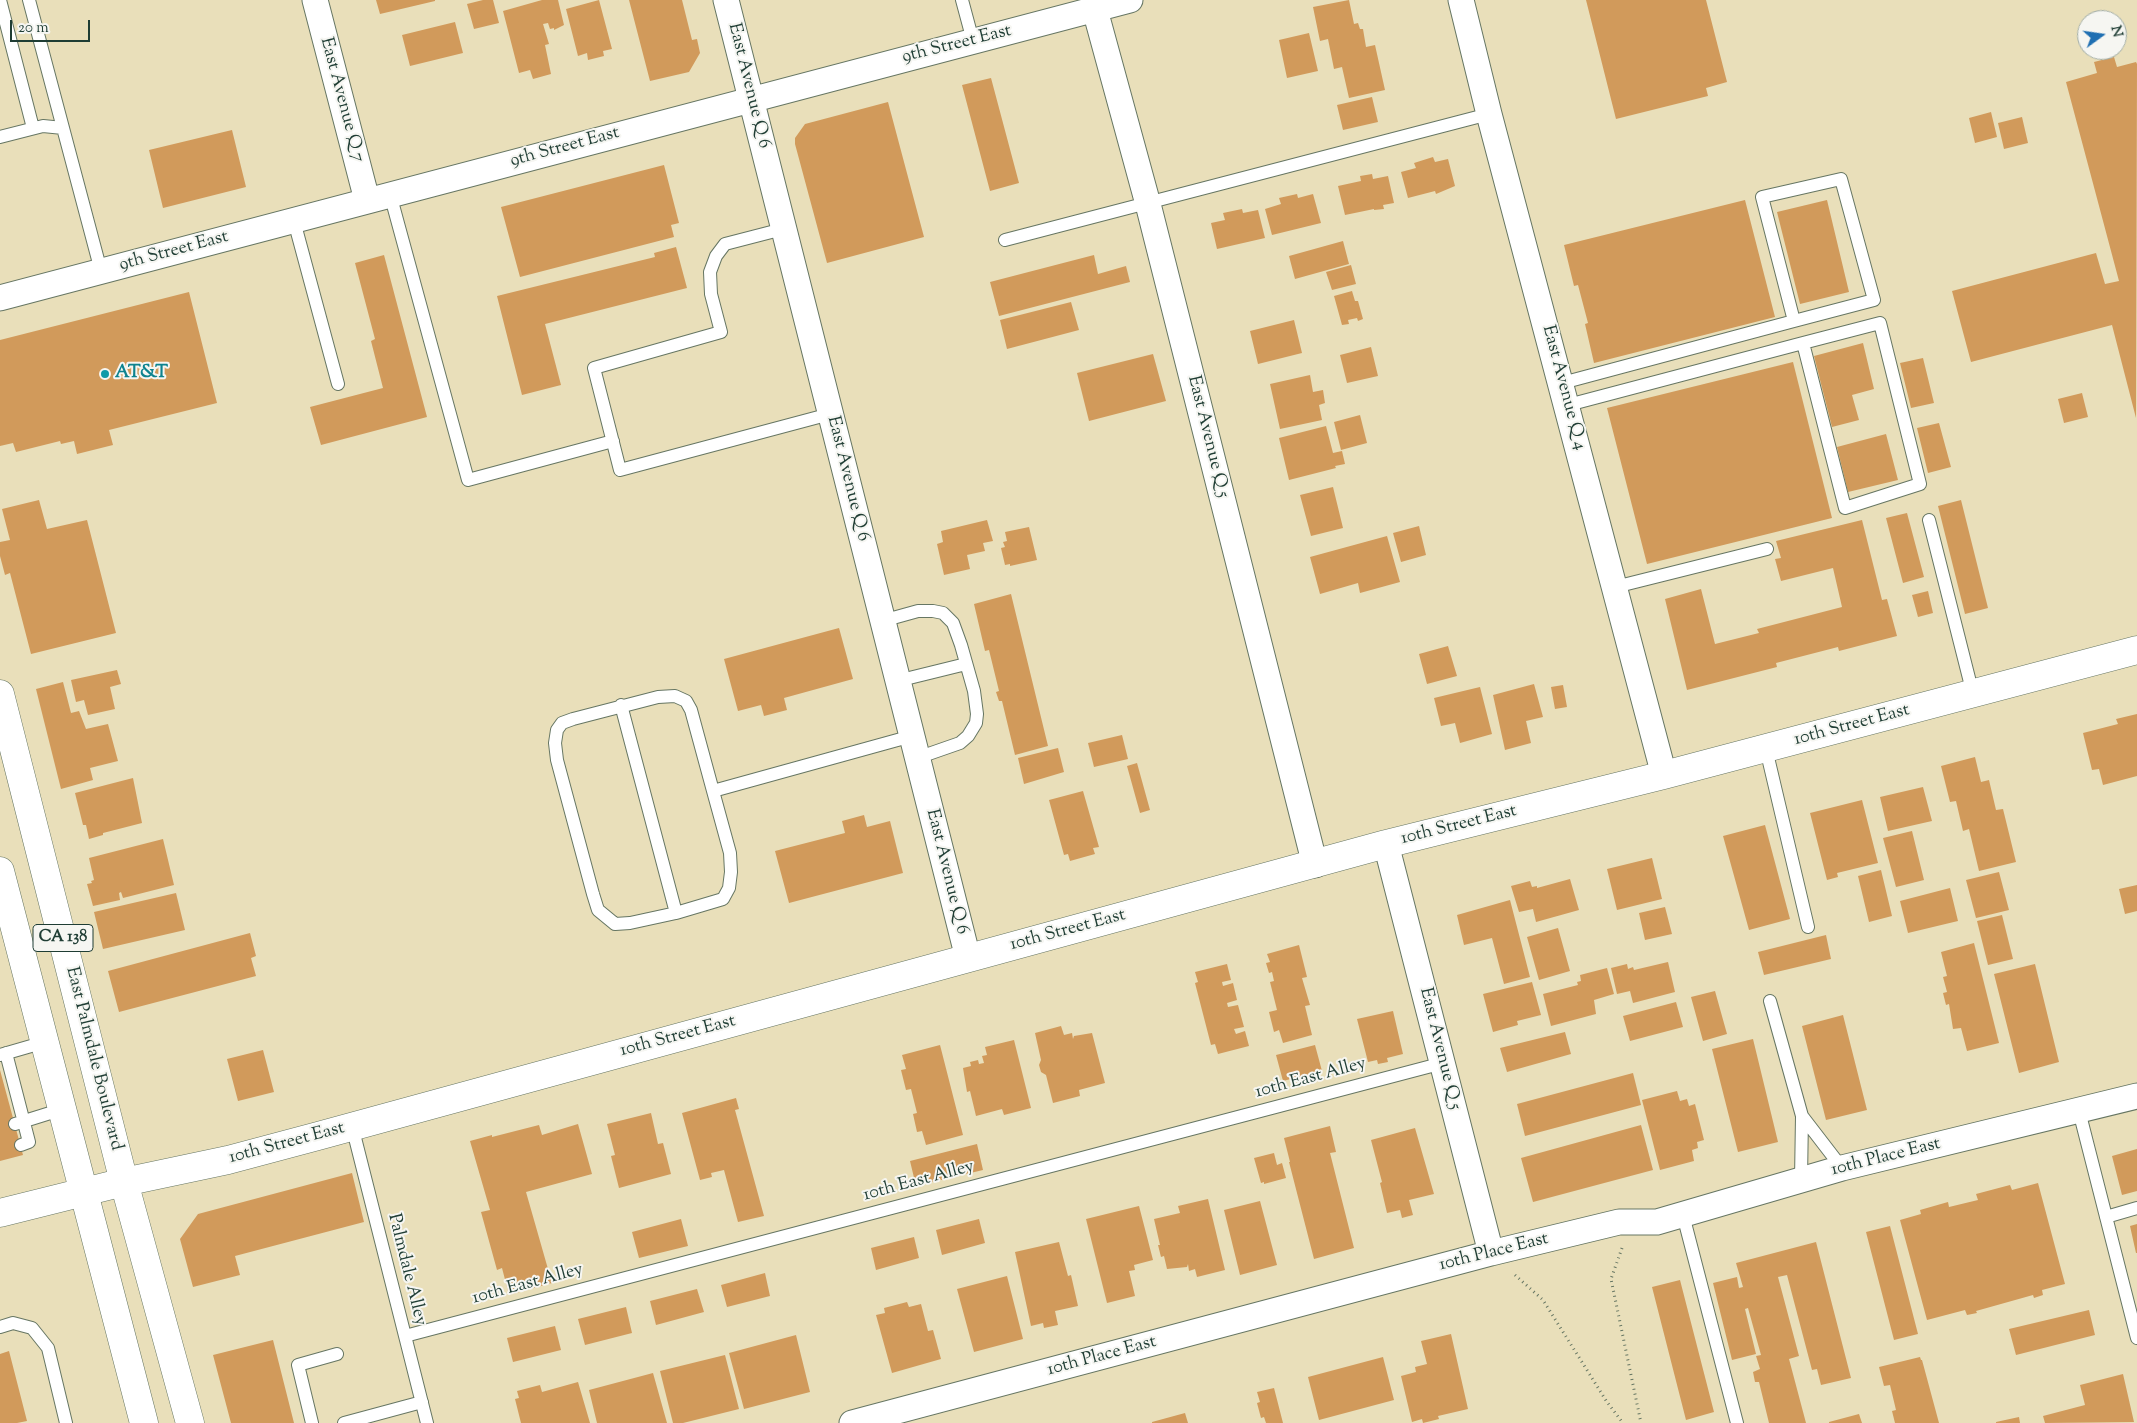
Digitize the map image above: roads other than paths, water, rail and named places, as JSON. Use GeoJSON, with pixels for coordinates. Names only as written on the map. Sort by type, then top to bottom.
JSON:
{"type":"FeatureCollection","features":[{"type":"Feature","properties":{"kind":"main road","name":"10th Street East"},"geometry":{"type":"LineString","coordinates":[[0,1213],[124,1182],[228,1160],[1315,865],[1386,844],[1766,749],[2137,650]]}},
{"type":"Feature","properties":{"kind":"main road","name":"East Palmdale Boulevard"},"geometry":{"type":"LineString","coordinates":[[0,694],[124,1182],[190,1423]]}},
{"type":"Feature","properties":{"kind":"main road","name":"CA 138"},"geometry":{"type":"LineString","coordinates":[[0,871],[64,1109],[83,1192],[144,1423]]}},
{"type":"Feature","properties":{"kind":"street","name":"East Avenue Q 7"},"geometry":{"type":"LineString","coordinates":[[315,0],[379,197]]}},
{"type":"Feature","properties":{"kind":"street","name":"East Avenue Q 6"},"geometry":{"type":"LineString","coordinates":[[726,0],[968,958]]}},
{"type":"Feature","properties":{"kind":"street","name":"9th Street East"},"geometry":{"type":"LineString","coordinates":[[0,298],[1130,0]]}},
{"type":"Feature","properties":{"kind":"street","name":"East Avenue Q 4"},"geometry":{"type":"LineString","coordinates":[[1461,0],[1489,114],[1565,394],[1664,775]]}},
{"type":"Feature","properties":{"kind":"street","name":"East Avenue Q 5"},"geometry":{"type":"LineString","coordinates":[[1095,10],[1148,204],[1315,865]]}},
{"type":"Feature","properties":{"kind":"street","name":"East Avenue Q 5"},"geometry":{"type":"LineString","coordinates":[[1386,844],[1491,1253]]}},
{"type":"Feature","properties":{"kind":"street","name":"10th Place East"},"geometry":{"type":"LineString","coordinates":[[852,1423],[1491,1253],[1619,1222],[1657,1222],[1842,1168],[2137,1096]]}},
{"type":"Feature","properties":{"kind":"lane"},"geometry":{"type":"LineString","coordinates":[[0,0],[33,128]]}},
{"type":"Feature","properties":{"kind":"lane"},"geometry":{"type":"LineString","coordinates":[[29,0],[101,271]]}},
{"type":"Feature","properties":{"kind":"lane"},"geometry":{"type":"LineString","coordinates":[[962,0],[972,42]]}},
{"type":"Feature","properties":{"kind":"lane"},"geometry":{"type":"LineString","coordinates":[[1005,240],[1489,114]]}},
{"type":"Feature","properties":{"kind":"lane"},"geometry":{"type":"LineString","coordinates":[[0,137],[43,126],[63,128]]}},
{"type":"Feature","properties":{"kind":"lane"},"geometry":{"type":"LineString","coordinates":[[1565,394],[1794,321],[1874,300],[1841,178],[1762,197],[1794,321]]}},
{"type":"Feature","properties":{"kind":"lane"},"geometry":{"type":"LineString","coordinates":[[379,197],[468,480],[612,441]]}},
{"type":"Feature","properties":{"kind":"lane"},"geometry":{"type":"LineString","coordinates":[[294,221],[338,384]]}},
{"type":"Feature","properties":{"kind":"lane"},"geometry":{"type":"LineString","coordinates":[[783,229],[725,244],[716,256],[710,272],[711,294],[722,332],[594,368],[612,441],[620,470],[830,414]]}},
{"type":"Feature","properties":{"kind":"lane"},"geometry":{"type":"LineString","coordinates":[[1565,394],[1803,343],[1880,323],[1920,484],[1844,508],[1803,343]]}},
{"type":"Feature","properties":{"kind":"lane"},"geometry":{"type":"LineString","coordinates":[[1929,520],[1973,694]]}},
{"type":"Feature","properties":{"kind":"lane"},"geometry":{"type":"LineString","coordinates":[[1615,587],[1766,549]]}},
{"type":"Feature","properties":{"kind":"lane"},"geometry":{"type":"LineString","coordinates":[[714,791],[914,747],[960,743],[968,736],[976,723],[978,714],[966,664],[953,623],[943,613],[932,611],[918,611],[882,621]]}},
{"type":"Feature","properties":{"kind":"lane"},"geometry":{"type":"LineString","coordinates":[[897,681],[966,664]]}},
{"type":"Feature","properties":{"kind":"lane"},"geometry":{"type":"LineString","coordinates":[[675,696],[686,701],[691,710],[714,791],[730,853],[731,872],[728,888],[723,898],[716,902],[676,914],[616,924],[598,910],[557,760],[555,743],[557,730],[562,723],[621,705],[658,697],[675,696]]}},
{"type":"Feature","properties":{"kind":"lane"},"geometry":{"type":"LineString","coordinates":[[621,705],[676,914]]}},
{"type":"Feature","properties":{"kind":"lane"},"geometry":{"type":"LineString","coordinates":[[1766,749],[1808,927]]}},
{"type":"Feature","properties":{"kind":"lane"},"geometry":{"type":"LineString","coordinates":[[1770,1001],[1802,1116],[1801,1180]]}},
{"type":"Feature","properties":{"kind":"lane"},"geometry":{"type":"LineString","coordinates":[[21,1145],[29,1142],[19,1122],[3,1054],[45,1042]]}},
{"type":"Feature","properties":{"kind":"lane","name":"10th East Alley"},"geometry":{"type":"LineString","coordinates":[[405,1336],[1443,1063]]}},
{"type":"Feature","properties":{"kind":"lane"},"geometry":{"type":"LineString","coordinates":[[19,1122],[64,1109]]}},
{"type":"Feature","properties":{"kind":"lane"},"geometry":{"type":"LineString","coordinates":[[2079,1111],[2137,1338]]}},
{"type":"Feature","properties":{"kind":"lane"},"geometry":{"type":"LineString","coordinates":[[1802,1116],[1842,1168]]}},
{"type":"Feature","properties":{"kind":"lane","name":"Palmdale Alley"},"geometry":{"type":"LineString","coordinates":[[352,1126],[427,1423]]}},
{"type":"Feature","properties":{"kind":"lane"},"geometry":{"type":"LineString","coordinates":[[2106,1217],[2137,1208]]}},
{"type":"Feature","properties":{"kind":"lane"},"geometry":{"type":"LineString","coordinates":[[1683,1215],[1737,1423]]}},
{"type":"Feature","properties":{"kind":"lane"},"geometry":{"type":"LineString","coordinates":[[0,1327],[14,1324],[32,1328],[48,1348],[66,1423]]}},
{"type":"Feature","properties":{"kind":"lane"},"geometry":{"type":"LineString","coordinates":[[312,1423],[298,1365],[337,1354]]}},
{"type":"Feature","properties":{"kind":"lane"},"geometry":{"type":"LineString","coordinates":[[344,1423],[422,1402]]}},
{"type":"Feature","properties":{"kind":"place","name":"AT&T"},"geometry":{"type":"Point","coordinates":[105,374]}}]}
